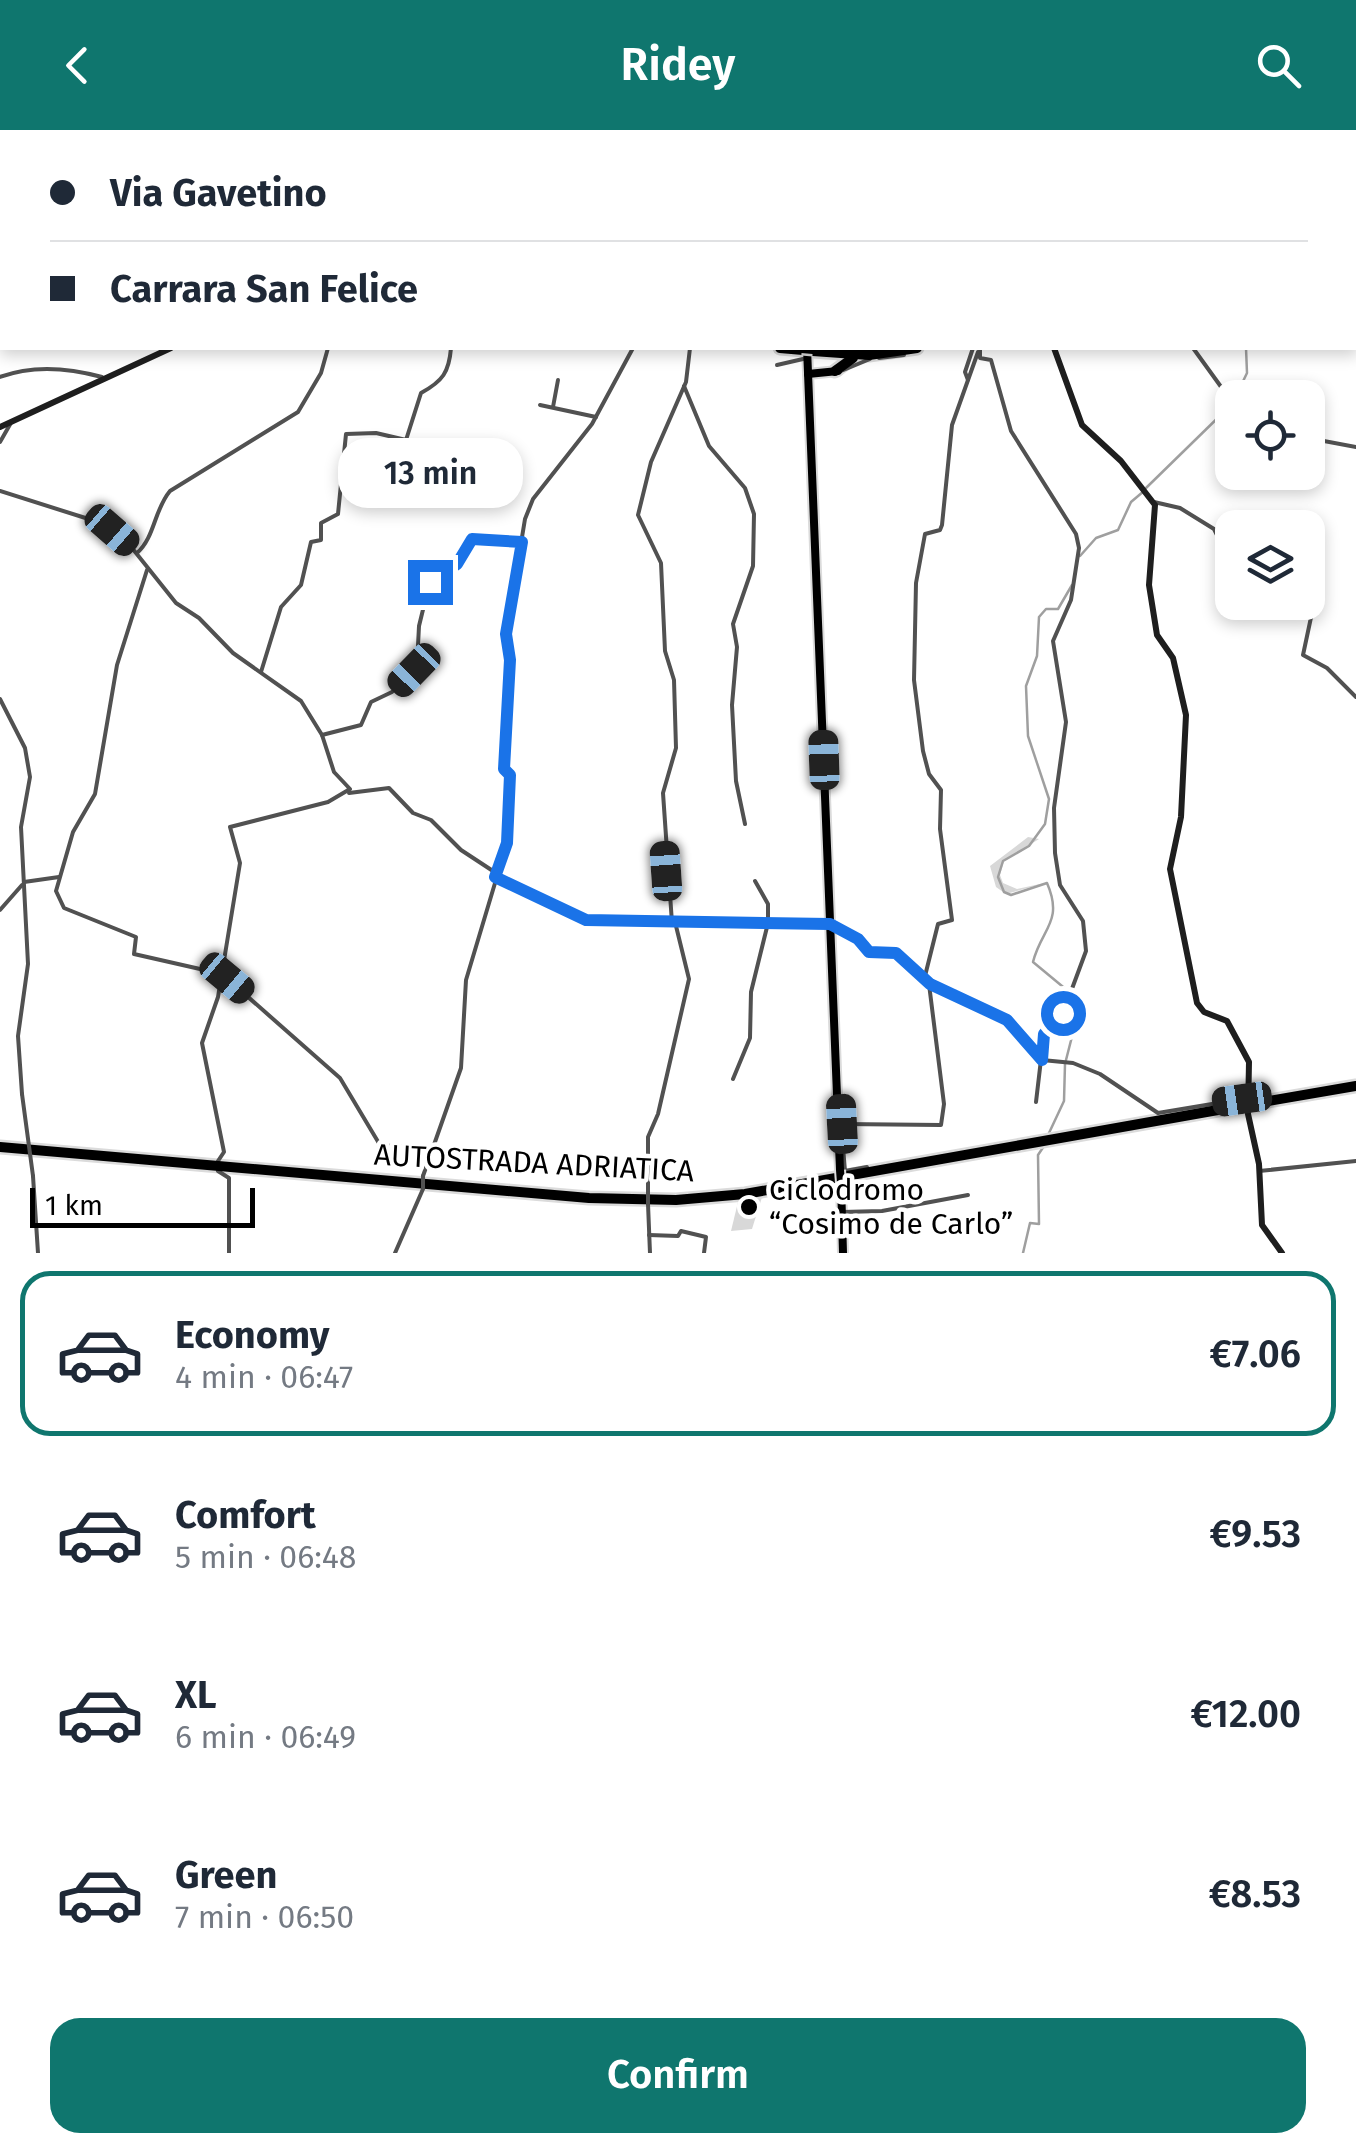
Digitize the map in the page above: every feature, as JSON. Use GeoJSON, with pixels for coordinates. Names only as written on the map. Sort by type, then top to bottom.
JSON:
{"type":"FeatureCollection","features":[{"type":"Feature","properties":{"kind":"highway"},"geometry":{"type":"LineString","coordinates":[[810,350],[869,355]]}},
{"type":"Feature","properties":{"kind":"highway"},"geometry":{"type":"LineString","coordinates":[[810,350],[839,356],[841,369]]}},
{"type":"Feature","properties":{"kind":"highway"},"geometry":{"type":"LineString","coordinates":[[841,369],[849,358],[904,350]]}},
{"type":"Feature","properties":{"kind":"highway","name":"AUTOSTRADA ADRIATICA"},"geometry":{"type":"LineString","coordinates":[[0,1146],[616,1197],[679,1197],[765,1188],[1356,1085]]}},
{"type":"Feature","properties":{"kind":"main road"},"geometry":{"type":"LineString","coordinates":[[0,427],[167,350]]}},
{"type":"Feature","properties":{"kind":"main road"},"geometry":{"type":"LineString","coordinates":[[810,350],[843,1253]]}},
{"type":"Feature","properties":{"kind":"main road"},"geometry":{"type":"LineString","coordinates":[[1055,350],[1082,425],[1154,502],[1149,585],[1157,635],[1173,658],[1186,715],[1181,817],[1170,869],[1197,1003],[1231,1026],[1251,1074],[1248,1114],[1259,1171],[1263,1229],[1282,1253]]}},
{"type":"Feature","properties":{"kind":"main road"},"geometry":{"type":"LineString","coordinates":[[811,372],[841,369]]}},
{"type":"Feature","properties":{"kind":"street"},"geometry":{"type":"LineString","coordinates":[[137,553],[147,544],[159,504],[170,491],[298,412],[320,374],[327,350]]}},
{"type":"Feature","properties":{"kind":"street"},"geometry":{"type":"LineString","coordinates":[[260,672],[281,607],[301,584],[311,542],[321,540],[321,523],[338,514],[346,434],[376,433],[406,440],[422,393],[437,386],[448,370],[451,350]]}},
{"type":"Feature","properties":{"kind":"street"},"geometry":{"type":"LineString","coordinates":[[147,570],[117,665],[95,794],[78,818],[56,891],[64,908],[136,937],[134,954],[222,974],[340,1078],[380,1145],[431,1150],[461,1068],[466,980],[511,813],[510,775],[504,769],[502,753],[510,670],[506,634],[530,504],[596,417],[632,350]]}},
{"type":"Feature","properties":{"kind":"street"},"geometry":{"type":"LineString","coordinates":[[650,1253],[649,1129],[658,1114],[689,979],[674,924],[663,792],[676,748],[674,680],[665,651],[661,562],[638,515],[650,462],[684,386],[690,350]]}},
{"type":"Feature","properties":{"kind":"street"},"geometry":{"type":"LineString","coordinates":[[777,365],[810,350]]}},
{"type":"Feature","properties":{"kind":"street"},"geometry":{"type":"LineString","coordinates":[[841,369],[859,360],[916,350]]}},
{"type":"Feature","properties":{"kind":"street"},"geometry":{"type":"LineString","coordinates":[[968,380],[965,372],[976,350]]}},
{"type":"Feature","properties":{"kind":"street"},"geometry":{"type":"LineString","coordinates":[[924,980],[938,924],[952,920],[940,829],[941,790],[929,774],[912,662],[916,583],[924,534],[942,526],[952,425],[974,368],[977,350]]}},
{"type":"Feature","properties":{"kind":"street"},"geometry":{"type":"LineString","coordinates":[[978,350],[980,358],[992,360],[1011,431],[1079,540],[1072,600],[1053,641],[1066,722],[1054,808],[1054,852],[1057,878],[1083,920],[1086,951],[1063,1013],[1044,1034],[1036,1102]]}},
{"type":"Feature","properties":{"kind":"street"},"geometry":{"type":"LineString","coordinates":[[1194,350],[1216,380]]}},
{"type":"Feature","properties":{"kind":"street"},"geometry":{"type":"LineString","coordinates":[[0,377],[27,369],[66,370],[106,379]]}},
{"type":"Feature","properties":{"kind":"street"},"geometry":{"type":"LineString","coordinates":[[552,407],[558,380]]}},
{"type":"Feature","properties":{"kind":"street"},"geometry":{"type":"LineString","coordinates":[[684,386],[709,446],[745,488],[754,514],[753,566],[733,624],[737,648],[732,705],[736,781],[745,824]]}},
{"type":"Feature","properties":{"kind":"street"},"geometry":{"type":"LineString","coordinates":[[540,405],[596,417]]}},
{"type":"Feature","properties":{"kind":"street"},"geometry":{"type":"LineString","coordinates":[[0,442],[12,422]]}},
{"type":"Feature","properties":{"kind":"street"},"geometry":{"type":"LineString","coordinates":[[1325,441],[1356,447]]}},
{"type":"Feature","properties":{"kind":"street"},"geometry":{"type":"LineString","coordinates":[[0,491],[112,530],[137,553],[176,603],[200,618],[233,653],[301,701],[322,735],[334,772],[345,781],[349,792]]}},
{"type":"Feature","properties":{"kind":"street"},"geometry":{"type":"LineString","coordinates":[[1154,502],[1180,508],[1215,531]]}},
{"type":"Feature","properties":{"kind":"street"},"geometry":{"type":"LineString","coordinates":[[322,735],[361,726],[371,702],[392,692],[414,670],[430,582],[457,564],[472,539],[522,542]]}},
{"type":"Feature","properties":{"kind":"street"},"geometry":{"type":"LineString","coordinates":[[1310,620],[1303,654],[1327,668],[1356,697]]}},
{"type":"Feature","properties":{"kind":"street"},"geometry":{"type":"LineString","coordinates":[[0,699],[24,748],[30,777],[21,828],[28,964],[18,1036],[38,1253]]}},
{"type":"Feature","properties":{"kind":"street"},"geometry":{"type":"LineString","coordinates":[[218,1161],[224,1152],[202,1043],[222,974],[240,863],[230,827],[349,792],[389,788],[413,813],[431,820],[496,875],[586,920],[830,924],[858,939],[869,952],[896,953],[930,984],[1007,1020],[1042,1060],[1073,1063],[1100,1074],[1158,1113],[1246,1098],[1251,1074]]}},
{"type":"Feature","properties":{"kind":"street"},"geometry":{"type":"LineString","coordinates":[[0,910],[22,884],[60,877]]}},
{"type":"Feature","properties":{"kind":"street"},"geometry":{"type":"LineString","coordinates":[[733,1079],[750,1038],[750,996],[768,923],[768,904],[755,881]]}},
{"type":"Feature","properties":{"kind":"street"},"geometry":{"type":"LineString","coordinates":[[842,1124],[942,1124],[944,1104],[930,984]]}},
{"type":"Feature","properties":{"kind":"street"},"geometry":{"type":"LineString","coordinates":[[836,1082],[844,1171],[867,1167]]}},
{"type":"Feature","properties":{"kind":"street"},"geometry":{"type":"LineString","coordinates":[[395,1253],[423,1188],[423,1176],[439,1128]]}},
{"type":"Feature","properties":{"kind":"street"},"geometry":{"type":"LineString","coordinates":[[1259,1171],[1356,1161]]}},
{"type":"Feature","properties":{"kind":"street"},"geometry":{"type":"LineString","coordinates":[[215,1168],[229,1178],[225,1213],[228,1253]]}},
{"type":"Feature","properties":{"kind":"street"},"geometry":{"type":"LineString","coordinates":[[842,1212],[882,1211],[968,1195]]}},
{"type":"Feature","properties":{"kind":"street"},"geometry":{"type":"LineString","coordinates":[[649,1235],[678,1236],[681,1232],[706,1237],[704,1253]]}},
{"type":"Feature","properties":{"kind":"shaded area"},"geometry":{"type":"Polygon","coordinates":[[[1028,837],[1039,839],[1004,861],[1000,875],[1003,883],[1017,889],[1049,882],[1006,894],[996,887],[990,866],[1028,837]]]}},
{"type":"Feature","properties":{"kind":"shaded area","name":"Ciclodromo “Cosimo de Carlo”"},"geometry":{"type":"Polygon","coordinates":[[[763,1194],[752,1229],[731,1231],[739,1198],[763,1194]]]}},
{"type":"Feature","properties":{"kind":"waterway"},"geometry":{"type":"LineString","coordinates":[[1244,380],[1246,350]]}},
{"type":"Feature","properties":{"kind":"waterway"},"geometry":{"type":"LineString","coordinates":[[1146,488],[1215,421]]}},
{"type":"Feature","properties":{"kind":"waterway"},"geometry":{"type":"LineString","coordinates":[[1080,556],[1096,538],[1118,530],[1131,502],[1144,491]]}},
{"type":"Feature","properties":{"kind":"waterway"},"geometry":{"type":"LineString","coordinates":[[1068,991],[1033,962],[1052,916],[1047,883],[1011,895],[1004,892],[998,877],[1003,861],[1029,846],[1045,824],[1049,799],[1028,736],[1026,686],[1037,656],[1039,617],[1046,609],[1058,609],[1072,585]]}},
{"type":"Feature","properties":{"kind":"waterway"},"geometry":{"type":"LineString","coordinates":[[1066,1060],[1078,1013],[1072,996]]}},
{"type":"Feature","properties":{"kind":"waterway"},"geometry":{"type":"LineString","coordinates":[[1049,1133],[1064,1101],[1065,1064]]}},
{"type":"Feature","properties":{"kind":"waterway"},"geometry":{"type":"LineString","coordinates":[[1023,1253],[1030,1223],[1039,1224],[1038,1155],[1044,1146]]}},
{"type":"Feature","properties":{"kind":"place","name":"Ciclodromo “Cosimo de Carlo”"},"geometry":{"type":"Point","coordinates":[749,1207]}},
{"type":"Feature","properties":{"kind":"route"},"geometry":{"type":"LineString","coordinates":[[430,582],[457,564],[472,539],[522,542],[506,634],[510,648],[509,701],[502,753],[512,786],[511,813],[507,843],[495,877],[586,920],[830,924],[858,939],[869,952],[896,953],[930,984],[1007,1020],[1042,1060],[1044,1034],[1063,1013]]}}]}
